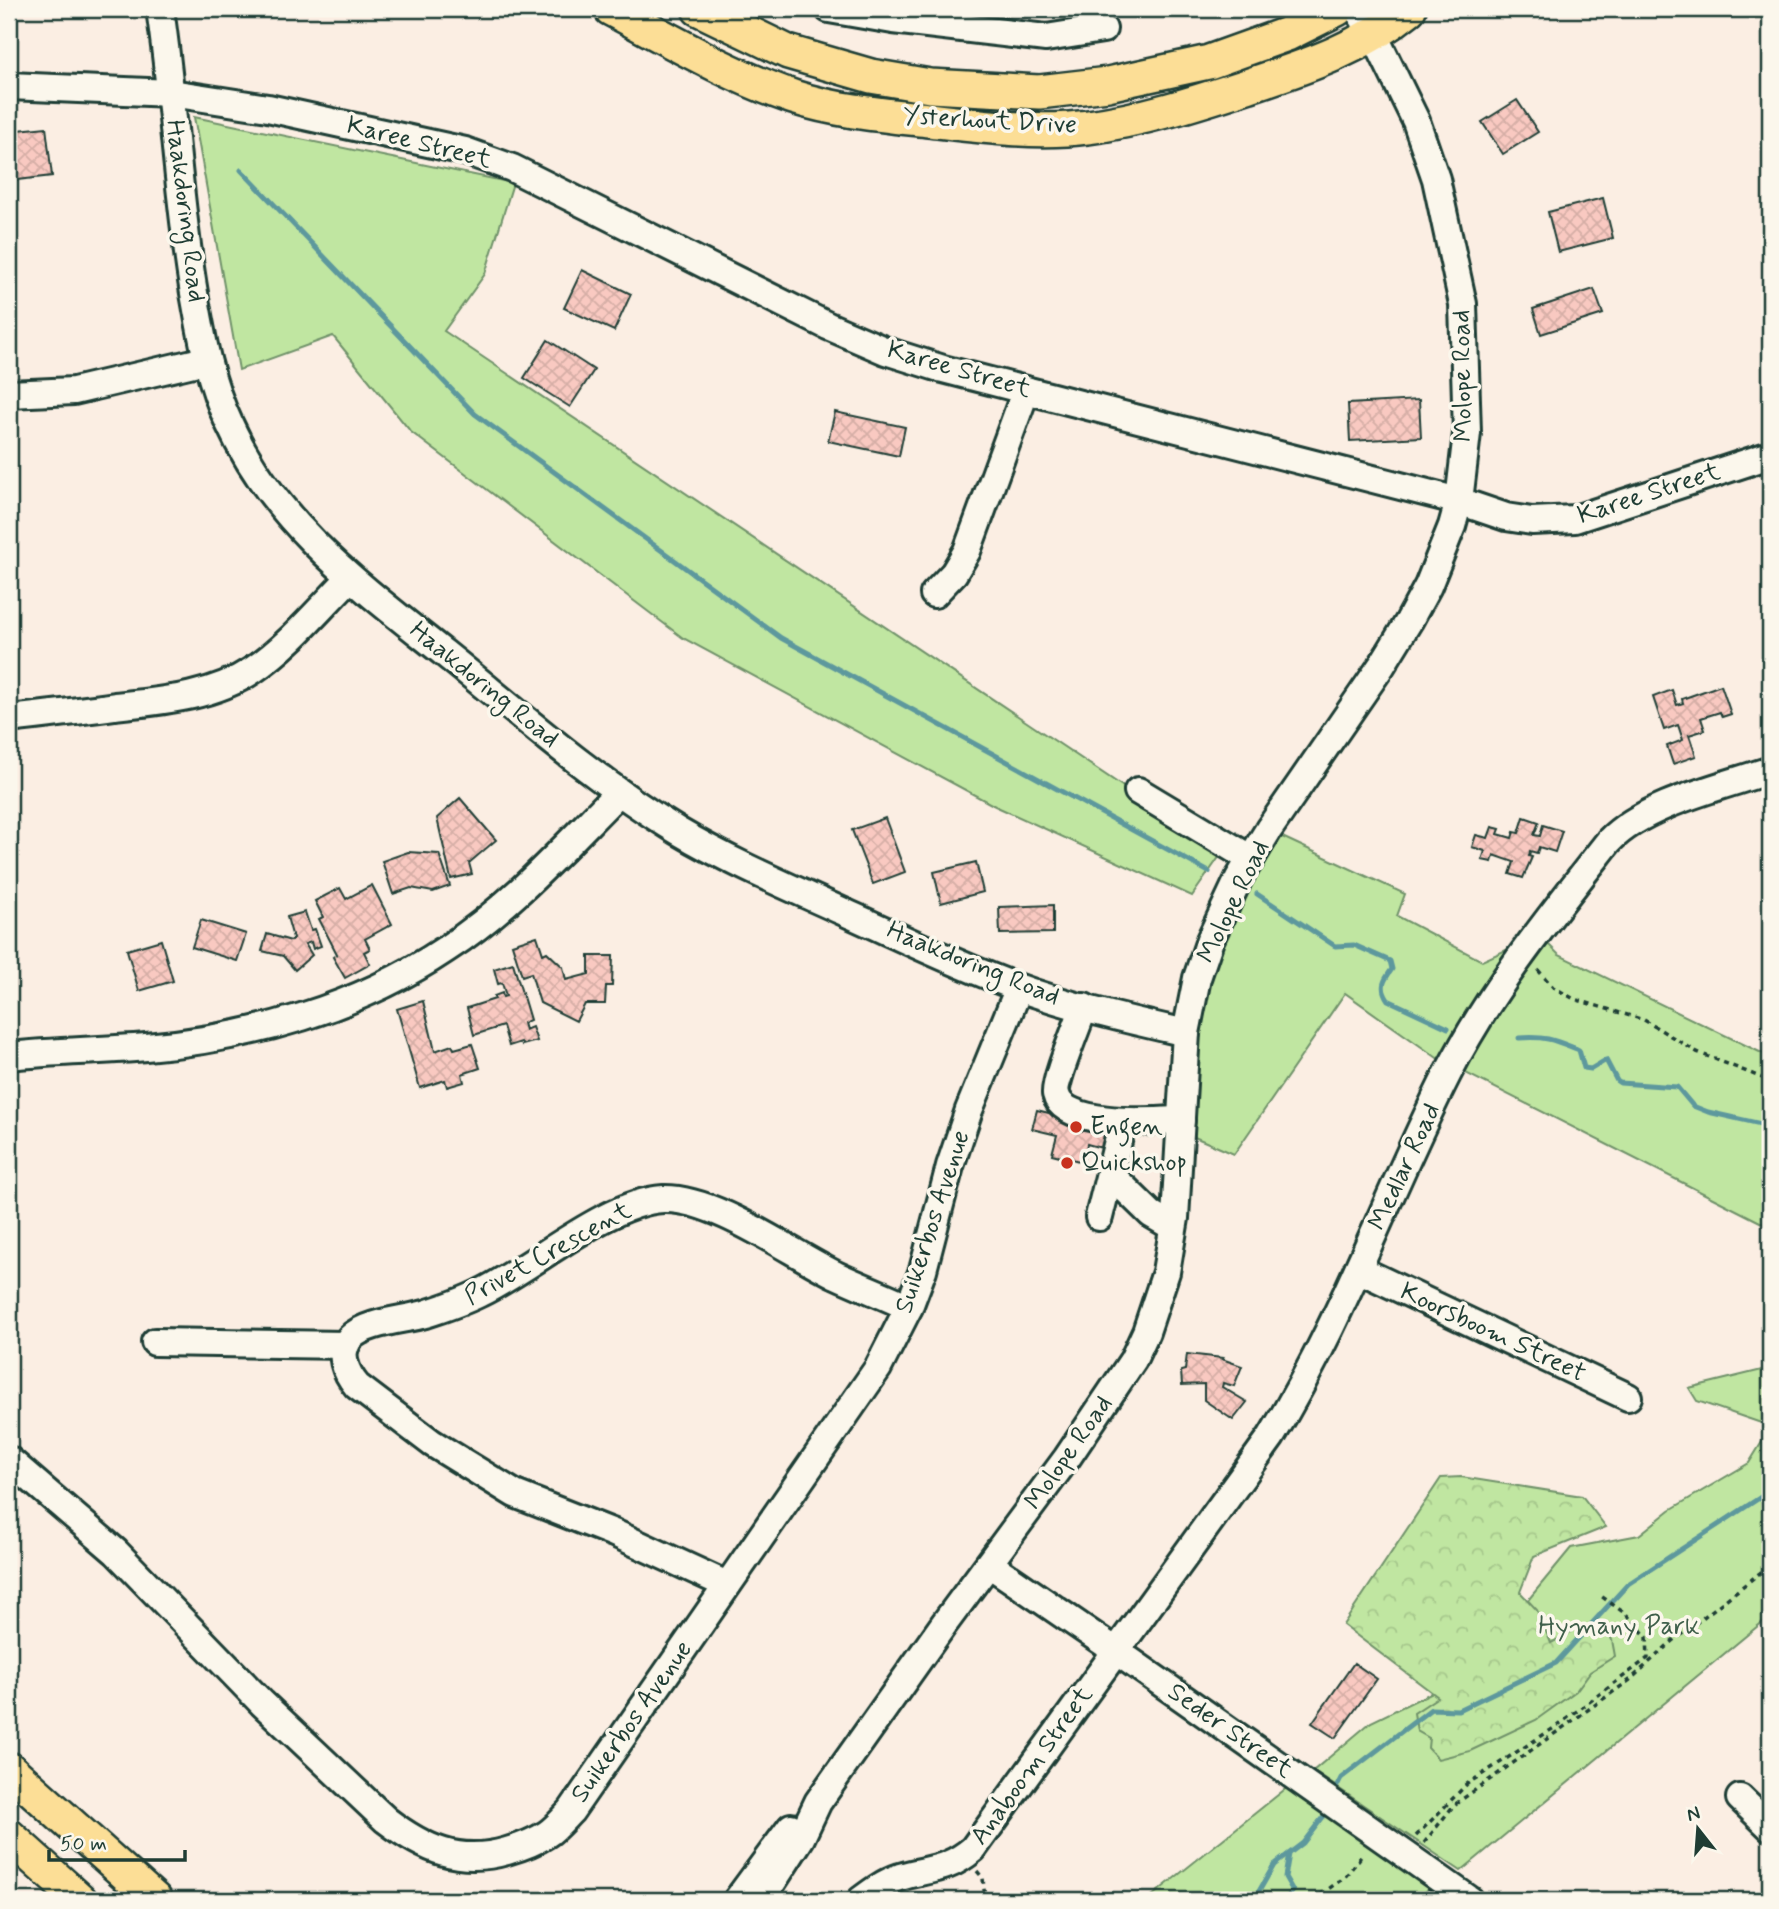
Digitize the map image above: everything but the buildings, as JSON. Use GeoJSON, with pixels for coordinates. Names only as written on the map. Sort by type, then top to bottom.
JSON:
{"type":"FeatureCollection","features":[{"type":"Feature","properties":{"kind":"main road","name":"Ysterhout Drive"},"geometry":{"type":"LineString","coordinates":[[611,9],[747,79],[794,97],[842,109],[894,117],[1036,128],[1086,127],[1148,116],[1206,100],[1310,64],[1366,22],[1409,9]]}},
{"type":"Feature","properties":{"kind":"main road","name":"Ysterhout Drive"},"geometry":{"type":"LineString","coordinates":[[699,9],[788,52],[871,76],[930,86],[1039,92],[1108,84],[1209,62],[1287,34],[1338,9]]}},
{"type":"Feature","properties":{"kind":"main road"},"geometry":{"type":"LineString","coordinates":[[9,1769],[155,1900]]}},
{"type":"Feature","properties":{"kind":"main road"},"geometry":{"type":"LineString","coordinates":[[9,1836],[80,1900]]}},
{"type":"Feature","properties":{"kind":"street","name":"Haakdoring Road"},"geometry":{"type":"LineString","coordinates":[[160,9],[186,249],[206,360],[230,426],[257,476],[281,509],[350,578],[619,792],[680,832],[741,864],[957,963],[1019,988],[1186,1033]]}},
{"type":"Feature","properties":{"kind":"street"},"geometry":{"type":"LineString","coordinates":[[828,9],[893,20],[1046,38],[1103,29]]}},
{"type":"Feature","properties":{"kind":"street","name":"Molope Road"},"geometry":{"type":"LineString","coordinates":[[761,1900],[801,1838],[818,1802],[1089,1427],[1132,1360],[1157,1304],[1166,1272],[1174,1227],[1186,1033],[1197,978],[1210,940],[1239,878],[1382,665],[1409,621],[1442,556],[1459,501],[1467,433],[1463,304],[1436,179],[1416,121],[1366,22]]}},
{"type":"Feature","properties":{"kind":"street","name":"Karee Street"},"geometry":{"type":"LineString","coordinates":[[9,86],[171,93],[268,108],[465,151],[512,168],[828,326],[897,354],[943,369],[1459,501],[1506,517],[1532,522],[1575,519],[1770,455]]}},
{"type":"Feature","properties":{"kind":"street"},"geometry":{"type":"LineString","coordinates":[[9,394],[74,391],[206,360]]}},
{"type":"Feature","properties":{"kind":"street"},"geometry":{"type":"LineString","coordinates":[[934,594],[954,573],[967,551],[1026,390]]}},
{"type":"Feature","properties":{"kind":"street"},"geometry":{"type":"LineString","coordinates":[[9,719],[160,701],[224,686],[278,652],[350,578]]}},
{"type":"Feature","properties":{"kind":"street","name":"Medlar Road"},"geometry":{"type":"LineString","coordinates":[[1116,1651],[1282,1418],[1305,1379],[1448,1073],[1522,953],[1621,828],[1651,811],[1770,770]]}},
{"type":"Feature","properties":{"kind":"street"},"geometry":{"type":"LineString","coordinates":[[9,1056],[148,1047],[182,1042],[279,1024],[331,1007],[395,978],[446,950],[524,886],[619,792]]}},
{"type":"Feature","properties":{"kind":"street"},"geometry":{"type":"LineString","coordinates":[[1138,792],[1251,859]]}},
{"type":"Feature","properties":{"kind":"street","name":"Suikerbos Avenue"},"geometry":{"type":"LineString","coordinates":[[9,1460],[116,1552],[262,1703],[386,1820],[408,1837],[435,1850],[459,1856],[491,1856],[524,1846],[548,1833],[571,1811],[878,1368],[909,1307],[931,1244],[950,1166],[969,1110],[1019,988]]}},
{"type":"Feature","properties":{"kind":"street"},"geometry":{"type":"LineString","coordinates":[[1084,1007],[1055,1088],[1060,1103],[1066,1109],[1097,1118],[1181,1121]]}},
{"type":"Feature","properties":{"kind":"street"},"geometry":{"type":"LineString","coordinates":[[1099,1217],[1123,1121]]}},
{"type":"Feature","properties":{"kind":"street"},"geometry":{"type":"LineString","coordinates":[[1110,1174],[1151,1214],[1174,1227]]}},
{"type":"Feature","properties":{"kind":"street","name":"Privet Crescent"},"geometry":{"type":"LineString","coordinates":[[346,1345],[352,1336],[365,1328],[424,1314],[479,1293],[617,1213],[663,1199],[705,1207],[836,1274],[909,1307]]}},
{"type":"Feature","properties":{"kind":"street","name":"Koorsboom Street"},"geometry":{"type":"LineString","coordinates":[[1358,1269],[1628,1397]]}},
{"type":"Feature","properties":{"kind":"street"},"geometry":{"type":"LineString","coordinates":[[155,1342],[346,1345],[344,1366],[357,1386],[432,1443],[485,1477],[536,1503],[614,1533],[727,1585]]}},
{"type":"Feature","properties":{"kind":"street","name":"Seder Street"},"geometry":{"type":"LineString","coordinates":[[989,1564],[1470,1900]]}},
{"type":"Feature","properties":{"kind":"street","name":"Anaboom Street"},"geometry":{"type":"LineString","coordinates":[[860,1900],[886,1883],[908,1875],[939,1869],[964,1857],[989,1829],[1116,1651]]}},
{"type":"Feature","properties":{"kind":"street"},"geometry":{"type":"LineString","coordinates":[[1740,1798],[1770,1827]]}},
{"type":"Feature","properties":{"kind":"street","name":"Molope Road"},"geometry":{"type":"LineString","coordinates":[[737,1900],[776,1844],[818,1802]]}},
{"type":"Feature","properties":{"kind":"path"},"geometry":{"type":"LineString","coordinates":[[1522,953],[1553,987],[1574,999],[1644,1020],[1698,1052],[1770,1082]]}},
{"type":"Feature","properties":{"kind":"path"},"geometry":{"type":"LineString","coordinates":[[1406,1856],[1454,1805],[1630,1680],[1668,1645],[1770,1565]]}},
{"type":"Feature","properties":{"kind":"path"},"geometry":{"type":"LineString","coordinates":[[1406,1856],[1413,1838],[1467,1784],[1557,1726],[1648,1658],[1647,1637],[1626,1614],[1601,1596]]}},
{"type":"Feature","properties":{"kind":"path"},"geometry":{"type":"LineString","coordinates":[[1313,1900],[1345,1877],[1365,1852]]}},
{"type":"Feature","properties":{"kind":"path"},"geometry":{"type":"LineString","coordinates":[[964,1857],[983,1878],[985,1900]]}},
{"type":"Feature","properties":{"kind":"green space"},"geometry":{"type":"Polygon","coordinates":[[[194,117],[513,183],[485,274],[444,331],[1222,853],[1192,896],[995,806],[683,638],[411,432],[333,336],[239,370],[194,117]]]}},
{"type":"Feature","properties":{"kind":"green space"},"geometry":{"type":"Polygon","coordinates":[[[1280,836],[1405,894],[1397,916],[1482,961],[1539,935],[1559,955],[1770,1057],[1770,1227],[1440,1060],[1345,993],[1234,1154],[1192,1136],[1198,1039],[1216,952],[1248,881],[1280,836]]]}},
{"type":"Feature","properties":{"kind":"green space"},"geometry":{"type":"Polygon","coordinates":[[[1770,1368],[1770,1426],[1697,1401],[1689,1388],[1770,1368]]]}},
{"type":"Feature","properties":{"kind":"green space","name":"Hymany Park"},"geometry":{"type":"Polygon","coordinates":[[[1770,1429],[1770,1616],[1461,1871],[1313,1771],[1371,1722],[1433,1692],[1529,1599],[1571,1548],[1639,1535],[1670,1510],[1749,1463],[1770,1429]]]}},
{"type":"Feature","properties":{"kind":"green space"},"geometry":{"type":"Polygon","coordinates":[[[1461,1477],[1582,1496],[1606,1527],[1534,1556],[1520,1592],[1537,1610],[1551,1643],[1574,1628],[1605,1625],[1615,1656],[1590,1672],[1576,1691],[1536,1720],[1470,1751],[1438,1759],[1428,1748],[1429,1738],[1417,1731],[1414,1713],[1438,1697],[1343,1625],[1441,1478],[1461,1477]]]}},
{"type":"Feature","properties":{"kind":"green space"},"geometry":{"type":"Polygon","coordinates":[[[1289,1786],[1433,1886],[1414,1900],[1143,1900],[1152,1896],[1289,1786]]]}},
{"type":"Feature","properties":{"kind":"waterway"},"geometry":{"type":"LineString","coordinates":[[241,170],[475,414],[781,638],[1209,872]]}},
{"type":"Feature","properties":{"kind":"waterway"},"geometry":{"type":"LineString","coordinates":[[1257,894],[1335,946],[1354,945],[1390,961],[1392,969],[1383,987],[1388,1000],[1448,1028]]}},
{"type":"Feature","properties":{"kind":"waterway"},"geometry":{"type":"LineString","coordinates":[[1519,1038],[1556,1041],[1579,1050],[1584,1068],[1591,1069],[1606,1060],[1620,1083],[1677,1087],[1693,1106],[1770,1126]]}},
{"type":"Feature","properties":{"kind":"waterway"},"geometry":{"type":"LineString","coordinates":[[1336,1788],[1341,1778],[1431,1709],[1458,1710],[1556,1663],[1628,1584],[1770,1491]]}},
{"type":"Feature","properties":{"kind":"waterway"},"geometry":{"type":"LineString","coordinates":[[1254,1900],[1274,1865],[1303,1843],[1323,1817]]}},
{"type":"Feature","properties":{"kind":"waterway"},"geometry":{"type":"LineString","coordinates":[[1284,1900],[1293,1891],[1285,1877],[1289,1854]]}},
{"type":"Feature","properties":{"kind":"place","name":"Engen"},"geometry":{"type":"Point","coordinates":[1076,1127]}},
{"type":"Feature","properties":{"kind":"place","name":"Quickshop"},"geometry":{"type":"Point","coordinates":[1067,1163]}}]}
